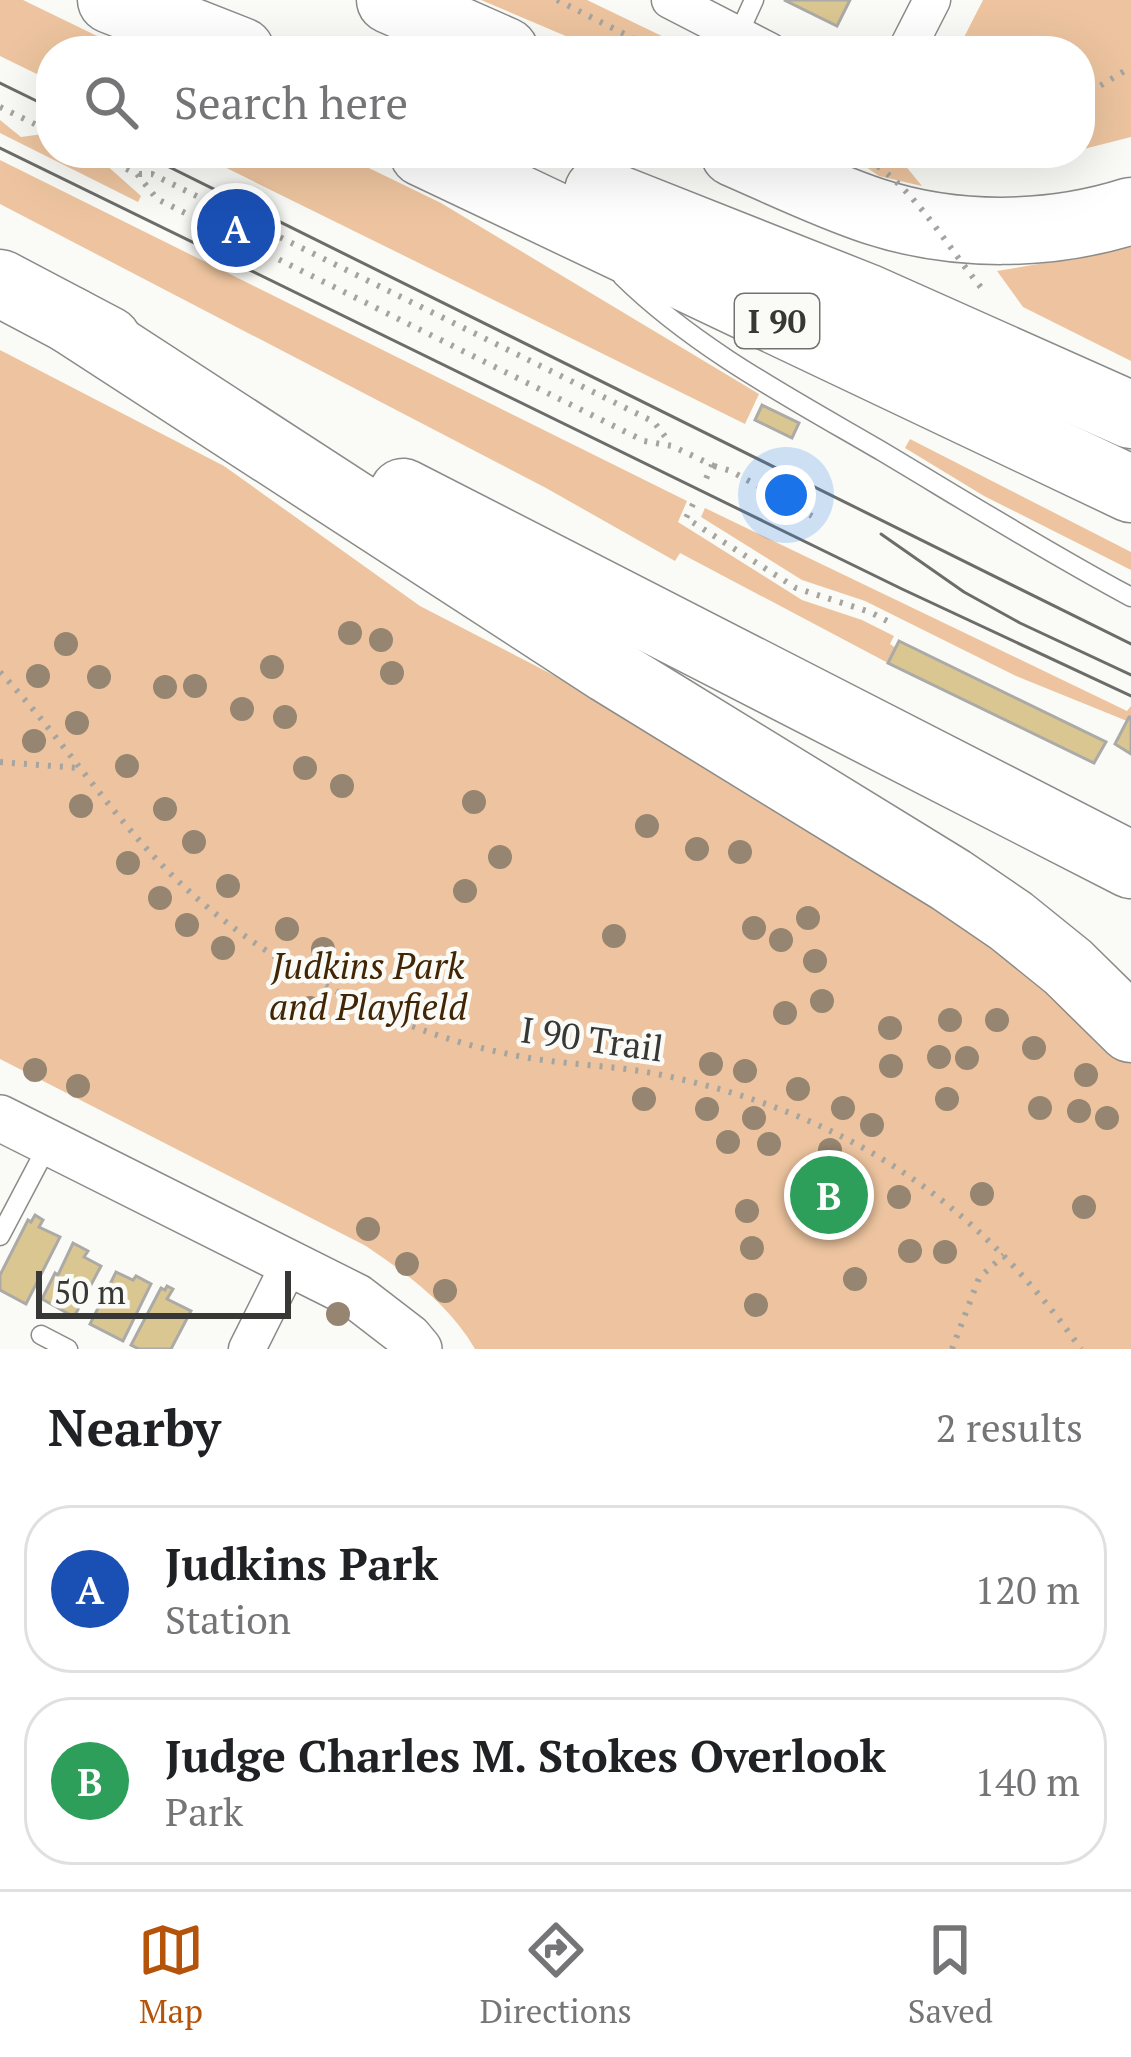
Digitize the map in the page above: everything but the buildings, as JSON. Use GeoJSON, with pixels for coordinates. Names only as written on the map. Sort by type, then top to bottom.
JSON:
{"type":"FeatureCollection","features":[{"type":"Feature","properties":{"kind":"highway"},"geometry":{"type":"LineString","coordinates":[[110,0],[183,36]]}},
{"type":"Feature","properties":{"kind":"highway"},"geometry":{"type":"LineString","coordinates":[[110,0],[202,36]]}},
{"type":"Feature","properties":{"kind":"highway"},"geometry":{"type":"LineString","coordinates":[[390,0],[471,36]]}},
{"type":"Feature","properties":{"kind":"highway","name":"I 90"},"geometry":{"type":"LineString","coordinates":[[456,168],[1131,489]]}},
{"type":"Feature","properties":{"kind":"highway"},"geometry":{"type":"LineString","coordinates":[[538,168],[866,297],[1131,415]]}},
{"type":"Feature","properties":{"kind":"highway"},"geometry":{"type":"LineString","coordinates":[[768,168],[878,213],[926,224],[999,232],[1043,230],[1131,211]]}},
{"type":"Feature","properties":{"kind":"highway"},"geometry":{"type":"LineString","coordinates":[[0,283],[1131,865]]}},
{"type":"Feature","properties":{"kind":"highway"},"geometry":{"type":"LineString","coordinates":[[70,320],[591,658],[951,880],[1068,968],[1131,1029]]}},
{"type":"Feature","properties":{"kind":"street"},"geometry":{"type":"LineString","coordinates":[[670,0],[740,36]]}},
{"type":"Feature","properties":{"kind":"street"},"geometry":{"type":"LineString","coordinates":[[914,36],[932,0]]}},
{"type":"Feature","properties":{"kind":"street"},"geometry":{"type":"LineString","coordinates":[[0,1118],[358,1297],[419,1349]]}},
{"type":"Feature","properties":{"kind":"street"},"geometry":{"type":"LineString","coordinates":[[247,1349],[290,1263]]}},
{"type":"Feature","properties":{"kind":"lane"},"geometry":{"type":"LineString","coordinates":[[754,0],[754,36]]}},
{"type":"Feature","properties":{"kind":"lane"},"geometry":{"type":"LineString","coordinates":[[586,230],[607,261],[656,309],[817,414],[1131,597]]}},
{"type":"Feature","properties":{"kind":"lane"},"geometry":{"type":"LineString","coordinates":[[0,1236],[49,1143]]}},
{"type":"Feature","properties":{"kind":"lane"},"geometry":{"type":"LineString","coordinates":[[41,1335],[68,1349]]}},
{"type":"Feature","properties":{"kind":"path"},"geometry":{"type":"LineString","coordinates":[[557,0],[628,36]]}},
{"type":"Feature","properties":{"kind":"path"},"geometry":{"type":"LineString","coordinates":[[1095,89],[1131,67]]}},
{"type":"Feature","properties":{"kind":"path"},"geometry":{"type":"LineString","coordinates":[[0,107],[36,125]]}},
{"type":"Feature","properties":{"kind":"path"},"geometry":{"type":"LineString","coordinates":[[125,168],[152,174],[654,422],[672,446]]}},
{"type":"Feature","properties":{"kind":"path"},"geometry":{"type":"LineString","coordinates":[[880,168],[911,194],[984,292]]}},
{"type":"Feature","properties":{"kind":"path"},"geometry":{"type":"LineString","coordinates":[[137,174],[157,200],[644,441],[672,446],[731,471],[812,516]]}},
{"type":"Feature","properties":{"kind":"path"},"geometry":{"type":"LineString","coordinates":[[705,481],[712,465]]}},
{"type":"Feature","properties":{"kind":"path"},"geometry":{"type":"LineString","coordinates":[[692,504],[686,518],[796,588],[891,623]]}},
{"type":"Feature","properties":{"kind":"path","name":"I 90 Trail"},"geometry":{"type":"LineString","coordinates":[[0,672],[189,892],[248,938],[313,979],[395,1020],[484,1048],[654,1073],[743,1094],[790,1112],[882,1157],[969,1222],[1004,1255],[1081,1349]]}},
{"type":"Feature","properties":{"kind":"path"},"geometry":{"type":"LineString","coordinates":[[0,762],[79,768]]}},
{"type":"Feature","properties":{"kind":"path"},"geometry":{"type":"LineString","coordinates":[[952,1349],[980,1278],[1004,1255]]}},
{"type":"Feature","properties":{"kind":"green space"},"geometry":{"type":"Polygon","coordinates":[[[0,0],[23,0],[97,36],[36,36],[36,74],[0,56],[0,0]]]}},
{"type":"Feature","properties":{"kind":"green space"},"geometry":{"type":"Polygon","coordinates":[[[481,0],[587,0],[662,36],[566,36],[481,0]]]}},
{"type":"Feature","properties":{"kind":"green space"},"geometry":{"type":"Polygon","coordinates":[[[983,0],[1131,0],[1131,137],[1095,146],[1095,36],[965,36],[983,0]]]}},
{"type":"Feature","properties":{"kind":"green space"},"geometry":{"type":"Polygon","coordinates":[[[0,120],[21,137],[36,135],[36,151],[0,133],[0,120]]]}},
{"type":"Feature","properties":{"kind":"green space"},"geometry":{"type":"Polygon","coordinates":[[[0,160],[687,501],[678,522],[802,600],[894,636],[890,644],[896,648],[888,663],[680,553],[675,561],[546,488],[0,204],[0,160]]]}},
{"type":"Feature","properties":{"kind":"green space"},"geometry":{"type":"Polygon","coordinates":[[[70,168],[110,168],[141,196],[138,202],[70,168]]]}},
{"type":"Feature","properties":{"kind":"green space"},"geometry":{"type":"Polygon","coordinates":[[[226,168],[369,168],[441,203],[759,394],[745,424],[226,168]]]}},
{"type":"Feature","properties":{"kind":"green space"},"geometry":{"type":"Polygon","coordinates":[[[868,168],[907,168],[922,186],[879,176],[868,168]]]}},
{"type":"Feature","properties":{"kind":"green space"},"geometry":{"type":"Polygon","coordinates":[[[1131,243],[1131,361],[1023,307],[997,271],[1104,253],[1131,243]]]}},
{"type":"Feature","properties":{"kind":"green space","name":"Judkins Park and Playfield"},"geometry":{"type":"Polygon","coordinates":[[[0,350],[224,466],[420,606],[671,736],[989,932],[1131,1062],[1131,1349],[475,1349],[440,1304],[366,1246],[0,1059],[0,350]]]}},
{"type":"Feature","properties":{"kind":"green space"},"geometry":{"type":"Polygon","coordinates":[[[910,439],[1131,552],[1131,570],[984,496],[905,448],[910,439]]]}},
{"type":"Feature","properties":{"kind":"green space"},"geometry":{"type":"Polygon","coordinates":[[[705,508],[1127,711],[1131,706],[1131,717],[1127,721],[1016,676],[865,601],[802,580],[701,517],[705,508]]]}},
{"type":"Feature","properties":{"kind":"tram line"},"geometry":{"type":"LineString","coordinates":[[0,83],[36,101]]}},
{"type":"Feature","properties":{"kind":"tram line"},"geometry":{"type":"LineString","coordinates":[[0,148],[36,166]]}},
{"type":"Feature","properties":{"kind":"tram line"},"geometry":{"type":"LineString","coordinates":[[41,168],[1131,696]]}},
{"type":"Feature","properties":{"kind":"tram line"},"geometry":{"type":"LineString","coordinates":[[171,168],[1131,644]]}},
{"type":"Feature","properties":{"kind":"tram line"},"geometry":{"type":"LineString","coordinates":[[881,534],[964,592],[1131,675]]}},
{"type":"Feature","properties":{"kind":"place","name":"Judkins Park"},"geometry":{"type":"Point","coordinates":[236,228]}},
{"type":"Feature","properties":{"kind":"place","name":"Judge Charles M. Stokes Overlook"},"geometry":{"type":"Point","coordinates":[829,1195]}}]}
